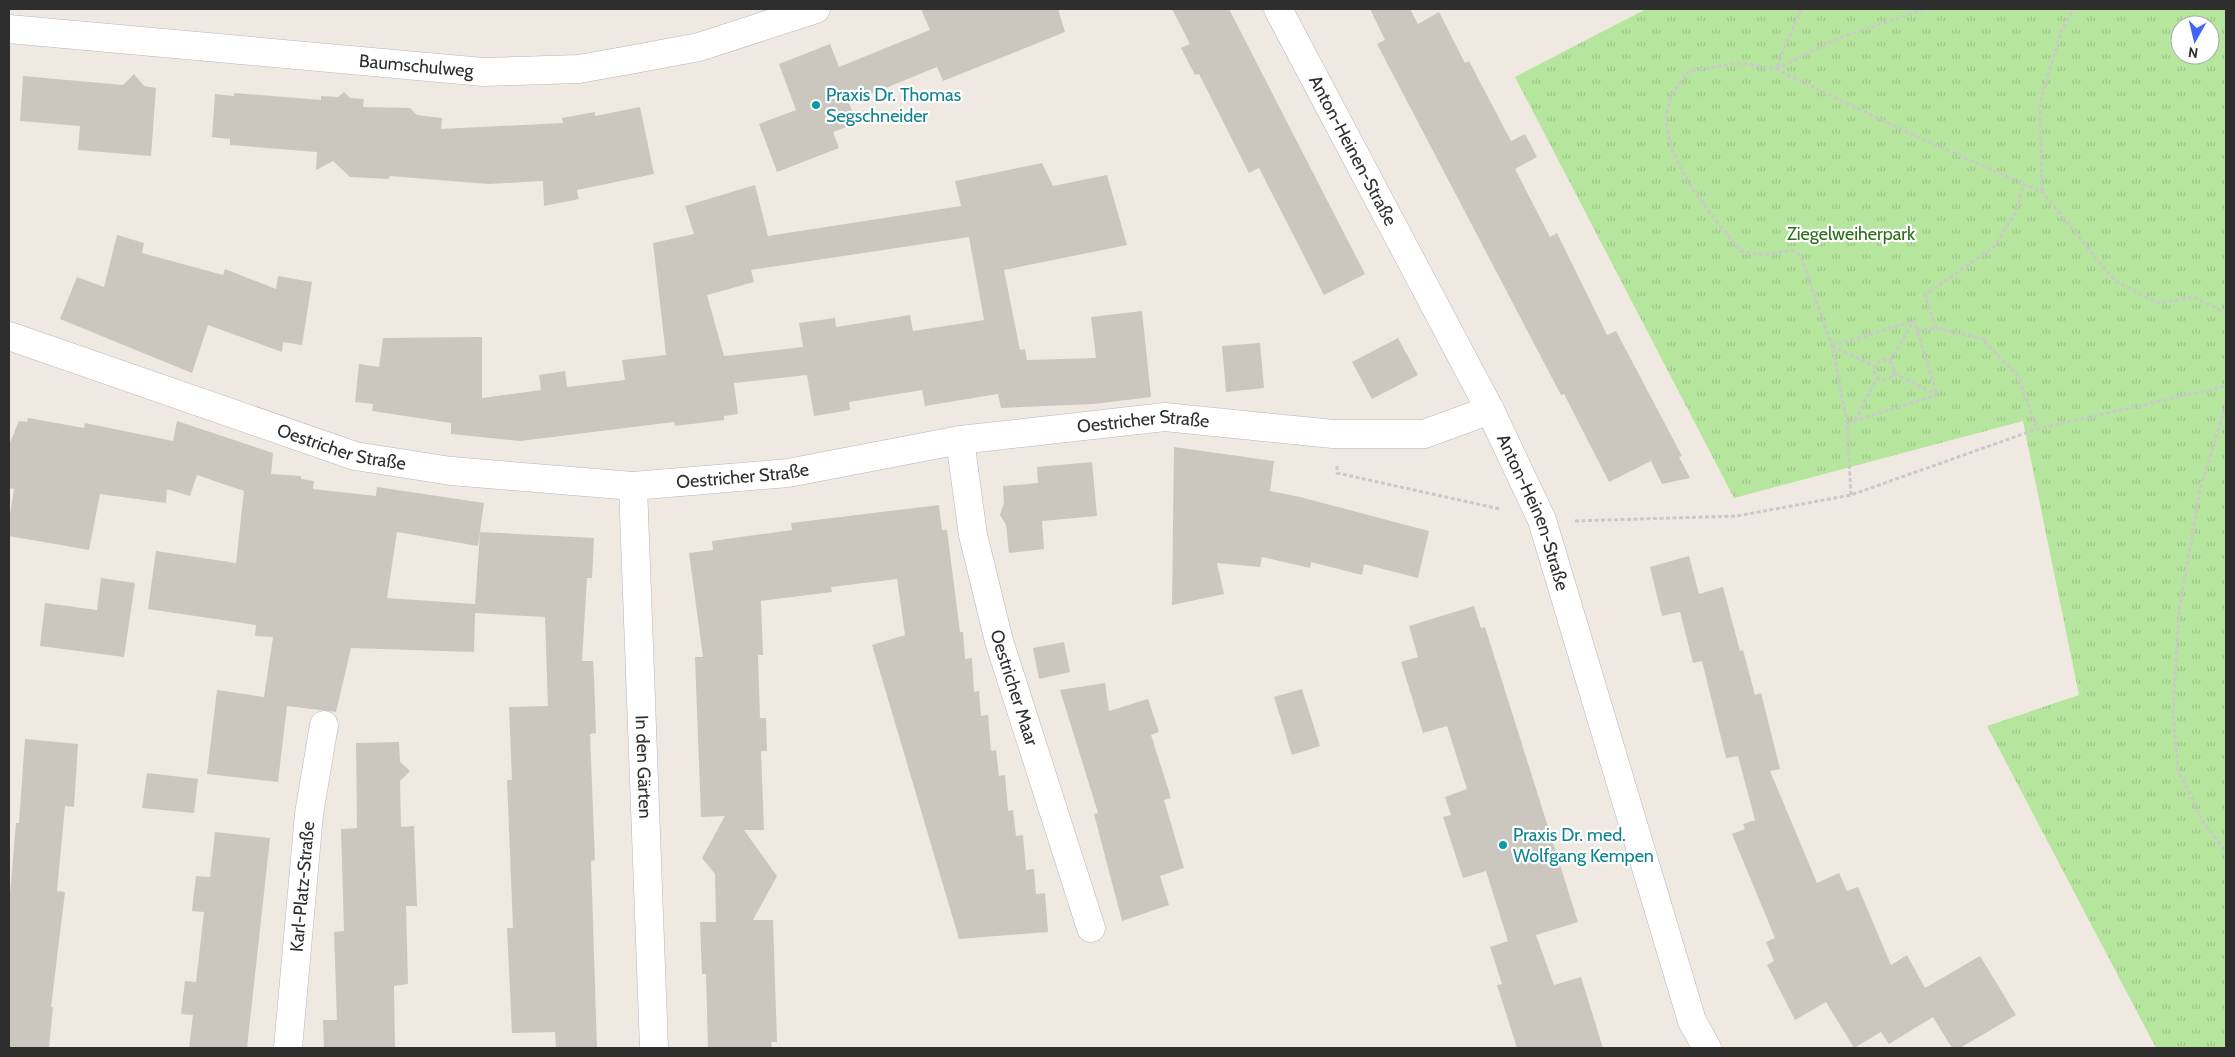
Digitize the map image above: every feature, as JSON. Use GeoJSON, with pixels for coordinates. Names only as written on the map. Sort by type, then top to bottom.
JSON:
{"type":"FeatureCollection","features":[{"type":"Feature","properties":{"kind":"street","name":"Baumschulweg"},"geometry":{"type":"LineString","coordinates":[[9,29],[483,72],[579,69],[700,47],[816,9]]}},
{"type":"Feature","properties":{"kind":"street","name":"Anton-Heinen-Straße"},"geometry":{"type":"LineString","coordinates":[[1278,9],[1490,410],[1542,520],[1692,1022],[1707,1048]]}},
{"type":"Feature","properties":{"kind":"street","name":"Oestricher Straße"},"geometry":{"type":"LineString","coordinates":[[9,336],[355,456],[450,471],[633,486],[788,473],[960,440],[1165,417],[1333,434],[1424,434],[1490,410]]}},
{"type":"Feature","properties":{"kind":"street","name":"Oestricher Maar"},"geometry":{"type":"LineString","coordinates":[[960,440],[973,535],[1000,641],[1091,928]]}},
{"type":"Feature","properties":{"kind":"street","name":"In den Gärten"},"geometry":{"type":"LineString","coordinates":[[633,486],[654,1048]]}},
{"type":"Feature","properties":{"kind":"street","name":"Karl-Platz-Straße"},"geometry":{"type":"LineString","coordinates":[[288,1048],[309,814],[324,725]]}},
{"type":"Feature","properties":{"kind":"path"},"geometry":{"type":"LineString","coordinates":[[1776,69],[1801,9]]}},
{"type":"Feature","properties":{"kind":"path"},"geometry":{"type":"LineString","coordinates":[[1776,69],[1840,38],[1925,9]]}},
{"type":"Feature","properties":{"kind":"path"},"geometry":{"type":"LineString","coordinates":[[2042,192],[2040,103],[2061,32],[2073,9]]}},
{"type":"Feature","properties":{"kind":"path"},"geometry":{"type":"LineString","coordinates":[[1851,495],[1847,423],[1832,346],[1801,256],[1792,250],[1762,255],[1740,251],[1678,167],[1666,122],[1670,98],[1689,71],[1741,63],[1776,69],[1911,134],[2042,192],[2115,281],[2157,303],[2194,297],[2226,313]]}},
{"type":"Feature","properties":{"kind":"path"},"geometry":{"type":"LineString","coordinates":[[1936,328],[1925,294],[1994,247],[2017,210],[2023,184]]}},
{"type":"Feature","properties":{"kind":"path"},"geometry":{"type":"LineString","coordinates":[[1832,346],[1914,321]]}},
{"type":"Feature","properties":{"kind":"path"},"geometry":{"type":"LineString","coordinates":[[1914,321],[1937,395]]}},
{"type":"Feature","properties":{"kind":"path"},"geometry":{"type":"LineString","coordinates":[[1890,361],[1914,321]]}},
{"type":"Feature","properties":{"kind":"path"},"geometry":{"type":"LineString","coordinates":[[1917,331],[1936,328],[1984,338],[1983,340],[2018,376],[2037,428]]}},
{"type":"Feature","properties":{"kind":"path"},"geometry":{"type":"LineString","coordinates":[[1832,346],[1874,366]]}},
{"type":"Feature","properties":{"kind":"path"},"geometry":{"type":"LineString","coordinates":[[1880,360],[1890,361],[1894,366],[1894,373],[1887,380],[1877,378],[1873,372],[1874,366],[1880,360]]}},
{"type":"Feature","properties":{"kind":"path"},"geometry":{"type":"LineString","coordinates":[[1894,373],[1937,395]]}},
{"type":"Feature","properties":{"kind":"path"},"geometry":{"type":"LineString","coordinates":[[1856,420],[1877,378]]}},
{"type":"Feature","properties":{"kind":"path"},"geometry":{"type":"LineString","coordinates":[[1333,434],[1337,473],[1542,520],[1580,521],[1737,516],[1851,495],[2037,428],[2226,386]]}},
{"type":"Feature","properties":{"kind":"path"},"geometry":{"type":"LineString","coordinates":[[1847,423],[1937,395]]}},
{"type":"Feature","properties":{"kind":"path"},"geometry":{"type":"LineString","coordinates":[[2226,403],[2200,491],[2179,611],[2173,712],[2178,770],[2203,822],[2226,852]]}},
{"type":"Feature","properties":{"kind":"green space","name":"Ziegelweiherpark"},"geometry":{"type":"Polygon","coordinates":[[[1646,9],[2226,9],[2226,1048],[2156,1048],[1987,726],[2079,695],[2023,421],[1734,498],[1515,77],[1646,9]]]}},
{"type":"Feature","properties":{"kind":"building"},"geometry":{"type":"Polygon","coordinates":[[[921,9],[1058,9],[1065,32],[943,81],[937,67],[849,103],[857,123],[833,132],[839,148],[777,172],[759,124],[796,110],[779,64],[830,44],[839,67],[930,30],[921,9]]]}},
{"type":"Feature","properties":{"kind":"building"},"geometry":{"type":"Polygon","coordinates":[[[1172,9],[1229,9],[1365,274],[1324,295],[1259,168],[1249,173],[1199,74],[1195,75],[1181,48],[1190,44],[1172,9]]]}},
{"type":"Feature","properties":{"kind":"building"},"geometry":{"type":"Polygon","coordinates":[[[1370,9],[1410,9],[1418,24],[1439,12],[1465,63],[1469,61],[1511,141],[1525,134],[1537,157],[1515,169],[1550,237],[1557,233],[1607,335],[1616,331],[1682,456],[1679,457],[1690,478],[1662,484],[1651,461],[1609,482],[1564,394],[1561,395],[1377,44],[1385,40],[1370,9]]]}},
{"type":"Feature","properties":{"kind":"building"},"geometry":{"type":"Polygon","coordinates":[[[134,74],[144,86],[156,88],[151,156],[78,150],[80,126],[20,121],[23,76],[123,85],[134,74]]]}},
{"type":"Feature","properties":{"kind":"building"},"geometry":{"type":"Polygon","coordinates":[[[344,92],[350,98],[364,99],[363,107],[410,108],[417,115],[442,118],[441,129],[563,123],[562,118],[595,112],[595,116],[640,107],[654,174],[577,190],[579,199],[544,206],[543,181],[488,184],[390,176],[389,179],[350,177],[333,161],[316,170],[317,152],[230,145],[230,139],[212,137],[215,94],[234,96],[234,93],[321,100],[321,96],[338,97],[344,92]]]}},
{"type":"Feature","properties":{"kind":"building"},"geometry":{"type":"Polygon","coordinates":[[[1042,163],[1053,186],[1107,175],[1127,245],[1004,270],[1020,350],[1025,349],[1027,360],[1096,358],[1091,317],[1142,311],[1151,397],[1094,404],[1001,408],[998,394],[925,406],[922,390],[849,402],[850,410],[814,416],[807,375],[734,383],[738,414],[724,416],[724,420],[675,426],[674,422],[520,441],[451,434],[451,423],[372,411],[373,404],[355,402],[359,364],[379,367],[383,338],[482,337],[482,398],[541,390],[539,375],[565,371],[567,387],[625,380],[622,360],[666,355],[653,243],[694,234],[685,206],[755,185],[768,236],[961,206],[955,181],[1042,163]],[[969,237],[751,270],[754,282],[707,295],[724,356],[803,347],[799,323],[835,318],[836,327],[910,315],[913,331],[984,320],[969,237]]]}},
{"type":"Feature","properties":{"kind":"building"},"geometry":{"type":"Polygon","coordinates":[[[117,235],[144,243],[142,253],[223,275],[225,269],[276,289],[278,276],[312,282],[302,345],[283,342],[282,352],[208,325],[192,373],[60,319],[77,277],[104,287],[117,235]]]}},
{"type":"Feature","properties":{"kind":"building"},"geometry":{"type":"Polygon","coordinates":[[[1398,338],[1418,375],[1372,399],[1352,362],[1398,338]]]}},
{"type":"Feature","properties":{"kind":"building"},"geometry":{"type":"Polygon","coordinates":[[[1260,343],[1264,388],[1226,392],[1222,346],[1260,343]]]}},
{"type":"Feature","properties":{"kind":"building"},"geometry":{"type":"Polygon","coordinates":[[[28,418],[84,428],[85,423],[173,441],[177,421],[273,453],[271,474],[301,476],[301,479],[314,481],[313,489],[376,496],[377,487],[484,503],[478,546],[397,532],[387,598],[475,604],[480,532],[594,538],[592,578],[587,578],[582,661],[593,661],[594,677],[596,733],[590,734],[595,860],[591,861],[597,1048],[556,1048],[555,1032],[512,1033],[507,928],[513,928],[507,780],[512,780],[509,707],[548,706],[545,617],[475,613],[474,652],[351,648],[336,712],[287,706],[278,782],[207,774],[217,690],[264,697],[273,637],[255,636],[256,625],[148,609],[156,551],[236,563],[244,491],[197,475],[190,496],[167,489],[166,503],[100,494],[89,550],[9,536],[9,521],[14,489],[9,488],[9,445],[19,421],[27,422],[28,418]]]}},
{"type":"Feature","properties":{"kind":"building"},"geometry":{"type":"Polygon","coordinates":[[[1174,447],[1274,461],[1270,491],[1300,497],[1429,531],[1418,578],[1364,564],[1362,575],[1311,562],[1310,568],[1262,557],[1260,567],[1217,563],[1224,594],[1172,605],[1174,447]]]}},
{"type":"Feature","properties":{"kind":"building"},"geometry":{"type":"Polygon","coordinates":[[[1092,462],[1097,516],[1042,521],[1044,549],[1009,553],[1006,525],[1000,515],[1004,503],[1003,486],[1038,483],[1037,467],[1092,462]]]}},
{"type":"Feature","properties":{"kind":"building"},"geometry":{"type":"Polygon","coordinates":[[[939,505],[942,530],[947,530],[960,632],[963,632],[965,659],[972,658],[974,692],[979,691],[981,716],[988,715],[991,751],[996,750],[999,776],[1005,775],[1008,811],[1013,810],[1016,836],[1023,835],[1026,870],[1034,869],[1036,894],[1045,893],[1048,932],[959,939],[872,645],[905,635],[897,579],[831,587],[832,592],[761,601],[763,655],[758,655],[760,718],[766,718],[767,751],[761,751],[764,830],[744,830],[777,876],[753,920],[773,920],[777,1042],[771,1042],[772,1048],[708,1048],[706,974],[702,974],[700,922],[716,922],[715,874],[702,858],[725,816],[701,817],[695,657],[703,657],[689,553],[713,550],[712,541],[792,530],[791,523],[939,505]]]}},
{"type":"Feature","properties":{"kind":"building"},"geometry":{"type":"Polygon","coordinates":[[[1689,556],[1699,594],[1723,587],[1740,651],[1743,650],[1755,695],[1761,693],[1780,769],[1770,771],[1817,883],[1839,873],[1847,891],[1858,887],[1891,965],[1907,955],[1925,988],[1980,956],[2016,1015],[1960,1048],[1952,1048],[1933,1017],[1889,1044],[1881,1032],[1854,1048],[1826,1002],[1795,1020],[1767,965],[1774,961],[1766,942],[1775,938],[1732,834],[1745,829],[1743,824],[1755,820],[1738,756],[1726,758],[1702,661],[1693,663],[1680,612],[1662,616],[1650,567],[1689,556]]]}},
{"type":"Feature","properties":{"kind":"building"},"geometry":{"type":"Polygon","coordinates":[[[101,578],[135,583],[124,657],[40,646],[45,603],[97,610],[101,578]]]}},
{"type":"Feature","properties":{"kind":"building"},"geometry":{"type":"Polygon","coordinates":[[[1474,606],[1481,628],[1485,627],[1578,922],[1536,935],[1554,985],[1581,977],[1603,1048],[1517,1048],[1497,985],[1502,984],[1490,947],[1508,941],[1486,871],[1463,878],[1443,817],[1451,815],[1445,797],[1467,789],[1447,726],[1423,733],[1401,662],[1418,657],[1409,626],[1474,606]]]}},
{"type":"Feature","properties":{"kind":"building"},"geometry":{"type":"Polygon","coordinates":[[[1064,642],[1070,672],[1039,679],[1033,648],[1064,642]]]}},
{"type":"Feature","properties":{"kind":"building"},"geometry":{"type":"Polygon","coordinates":[[[1105,683],[1109,711],[1148,699],[1159,732],[1151,735],[1171,798],[1164,800],[1184,868],[1160,876],[1169,905],[1122,921],[1094,814],[1098,813],[1060,690],[1105,683]]]}},
{"type":"Feature","properties":{"kind":"building"},"geometry":{"type":"Polygon","coordinates":[[[1302,689],[1320,746],[1292,755],[1274,697],[1302,689]]]}},
{"type":"Feature","properties":{"kind":"building"},"geometry":{"type":"Polygon","coordinates":[[[25,739],[78,744],[74,807],[65,806],[57,891],[65,892],[51,1007],[53,1007],[49,1048],[9,1048],[9,906],[16,823],[19,823],[25,739]]]}},
{"type":"Feature","properties":{"kind":"building"},"geometry":{"type":"Polygon","coordinates":[[[399,742],[400,762],[410,771],[400,781],[401,827],[414,826],[417,906],[406,906],[408,984],[394,986],[395,1048],[324,1048],[323,1020],[337,1020],[334,932],[344,931],[341,829],[357,828],[356,743],[399,742]]]}},
{"type":"Feature","properties":{"kind":"building"},"geometry":{"type":"Polygon","coordinates":[[[147,773],[198,779],[194,813],[142,808],[147,773]]]}},
{"type":"Feature","properties":{"kind":"building"},"geometry":{"type":"Polygon","coordinates":[[[215,832],[270,838],[247,1048],[189,1048],[193,1015],[181,1014],[185,981],[196,982],[204,912],[192,911],[196,876],[210,877],[215,832]]]}},
{"type":"Feature","properties":{"kind":"place","name":"Praxis Dr. Thomas Segschneider"},"geometry":{"type":"Point","coordinates":[816,105]}},
{"type":"Feature","properties":{"kind":"place","name":"Praxis Dr. med. Wolfgang Kempen"},"geometry":{"type":"Point","coordinates":[1503,845]}}]}
